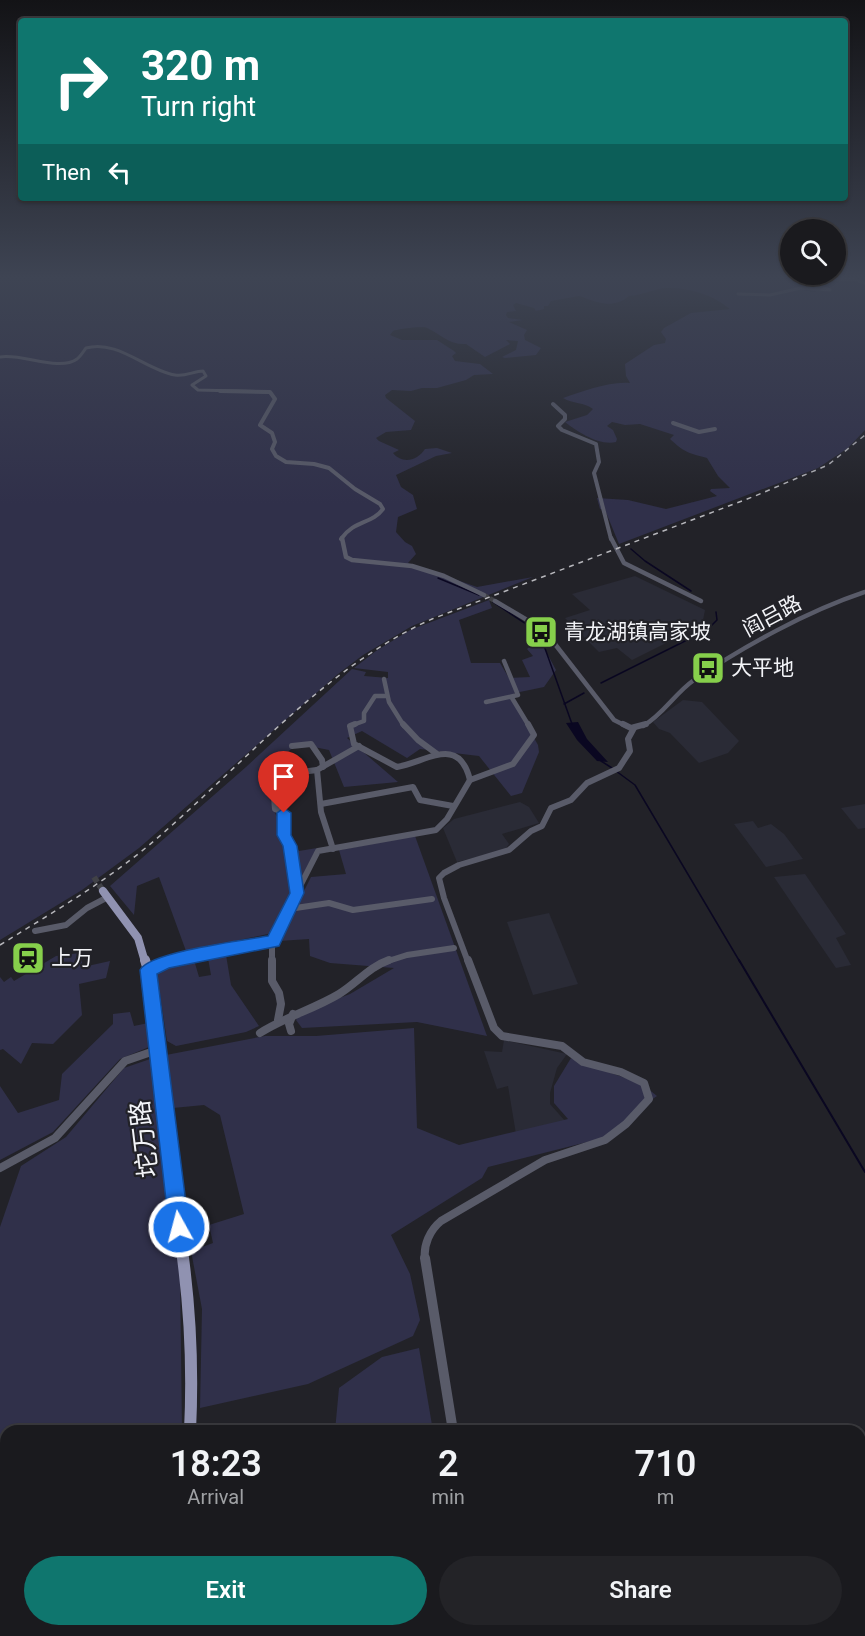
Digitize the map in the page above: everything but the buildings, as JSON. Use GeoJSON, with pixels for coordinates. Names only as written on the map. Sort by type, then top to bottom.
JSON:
{"type":"FeatureCollection","features":[{"type":"Feature","properties":{"kind":"main road","name":"坨万路"},"geometry":{"type":"LineString","coordinates":[[105,894],[138,938],[148,970],[190,1312],[193,1366],[190,1425]]}},
{"type":"Feature","properties":{"kind":"street"},"geometry":{"type":"LineString","coordinates":[[0,357],[18,354],[46,363],[62,364],[78,359],[82,351]]}},
{"type":"Feature","properties":{"kind":"street"},"geometry":{"type":"LineString","coordinates":[[116,351],[176,375],[203,371],[206,376],[192,385],[198,390],[270,392],[275,399],[260,425],[272,433],[275,442],[272,449],[275,457],[283,462],[330,468],[349,484],[380,504],[383,509],[374,518],[357,523],[347,531],[341,539],[346,557],[355,562],[399,562],[427,569],[484,595]]}},
{"type":"Feature","properties":{"kind":"street"},"geometry":{"type":"LineString","coordinates":[[553,404],[565,415],[565,419],[558,426],[560,430],[596,444],[599,462],[594,473],[601,510],[609,535],[624,563],[701,601]]}},
{"type":"Feature","properties":{"kind":"street"},"geometry":{"type":"LineString","coordinates":[[673,423],[699,433],[707,433],[716,429]]}},
{"type":"Feature","properties":{"kind":"street","name":"阎吕路"},"geometry":{"type":"LineString","coordinates":[[634,728],[650,722],[680,690],[699,676],[802,618],[865,592]]}},
{"type":"Feature","properties":{"kind":"street"},"geometry":{"type":"LineString","coordinates":[[452,1425],[424,1253],[432,1228],[464,1205],[556,1154],[602,1142],[649,1099],[644,1083],[628,1075],[583,1062],[562,1046],[502,1036],[494,1028],[444,898],[439,878],[442,872],[512,849],[530,830],[542,826],[551,808],[571,800],[587,783],[619,768],[630,751],[626,741],[634,728],[621,725],[614,720],[544,630],[518,612],[495,601]]}},
{"type":"Feature","properties":{"kind":"street"},"geometry":{"type":"LineString","coordinates":[[486,702],[518,695],[504,661]]}},
{"type":"Feature","properties":{"kind":"street"},"geometry":{"type":"LineString","coordinates":[[384,679],[387,696],[394,711],[414,738],[437,754]]}},
{"type":"Feature","properties":{"kind":"street"},"geometry":{"type":"LineString","coordinates":[[387,696],[375,696],[364,713],[364,721],[350,726],[354,744],[397,767],[450,752],[465,763],[470,780]]}},
{"type":"Feature","properties":{"kind":"street"},"geometry":{"type":"LineString","coordinates":[[279,1020],[281,1004],[279,993],[272,981],[272,942],[318,852],[436,830],[447,819],[470,780],[513,764],[534,735],[512,698]]}},
{"type":"Feature","properties":{"kind":"street"},"geometry":{"type":"LineString","coordinates":[[292,746],[311,744],[322,760],[320,768],[321,804],[333,849]]}},
{"type":"Feature","properties":{"kind":"street"},"geometry":{"type":"LineString","coordinates":[[285,774],[320,768],[359,746]]}},
{"type":"Feature","properties":{"kind":"street"},"geometry":{"type":"LineString","coordinates":[[321,804],[413,787],[420,800],[453,806]]}},
{"type":"Feature","properties":{"kind":"street"},"geometry":{"type":"LineString","coordinates":[[273,788],[275,809],[284,813],[284,835],[290,846],[297,893]]}},
{"type":"Feature","properties":{"kind":"street"},"geometry":{"type":"LineString","coordinates":[[35,931],[66,925],[105,894]]}},
{"type":"Feature","properties":{"kind":"street"},"geometry":{"type":"LineString","coordinates":[[289,909],[329,903],[353,909],[389,906],[432,898]]}},
{"type":"Feature","properties":{"kind":"street"},"geometry":{"type":"LineString","coordinates":[[148,970],[166,962],[272,942]]}},
{"type":"Feature","properties":{"kind":"street"},"geometry":{"type":"LineString","coordinates":[[260,1033],[279,1020],[350,989],[363,974],[384,961],[419,952],[454,948]]}},
{"type":"Feature","properties":{"kind":"street"},"geometry":{"type":"LineString","coordinates":[[291,1031],[289,1024],[293,1014]]}},
{"type":"Feature","properties":{"kind":"street"},"geometry":{"type":"LineString","coordinates":[[0,1168],[55,1138],[125,1061],[157,1050]]}},
{"type":"Feature","properties":{"kind":"shaded area"},"geometry":{"type":"Polygon","coordinates":[[[0,351],[454,351],[456,353],[452,356],[455,361],[480,364],[493,374],[474,375],[466,380],[437,388],[411,391],[392,390],[385,395],[386,398],[415,421],[411,430],[386,432],[376,438],[399,450],[393,453],[406,460],[418,456],[425,449],[437,448],[452,453],[436,456],[396,475],[401,487],[413,495],[417,509],[398,517],[396,532],[412,546],[416,554],[408,563],[477,587],[533,577],[412,626],[363,655],[338,674],[139,848],[82,890],[0,940],[0,351]]]}},
{"type":"Feature","properties":{"kind":"shaded area"},"geometry":{"type":"Polygon","coordinates":[[[477,351],[496,351],[485,357],[477,351]]]}},
{"type":"Feature","properties":{"kind":"shaded area"},"geometry":{"type":"Polygon","coordinates":[[[513,351],[539,351],[536,355],[502,357],[513,351]]]}},
{"type":"Feature","properties":{"kind":"shaded area"},"geometry":{"type":"Polygon","coordinates":[[[644,351],[865,351],[865,430],[848,448],[818,468],[619,544],[605,510],[600,509],[597,498],[628,500],[666,509],[717,496],[710,491],[711,489],[730,488],[718,476],[707,458],[679,447],[670,439],[674,435],[640,424],[625,425],[612,422],[607,426],[613,430],[617,439],[616,442],[609,443],[582,434],[565,422],[587,415],[593,409],[563,398],[605,385],[630,383],[626,376],[625,364],[644,351]]]}},
{"type":"Feature","properties":{"kind":"shaded area"},"geometry":{"type":"Polygon","coordinates":[[[635,576],[705,610],[702,625],[632,660],[617,648],[599,652],[565,618],[590,610],[572,594],[635,576]]]}},
{"type":"Feature","properties":{"kind":"shaded area"},"geometry":{"type":"Polygon","coordinates":[[[489,600],[492,608],[459,620],[471,663],[500,663],[509,678],[530,677],[522,660],[533,656],[527,649],[533,643],[542,644],[556,670],[544,687],[515,693],[511,697],[538,745],[539,752],[522,793],[511,796],[479,756],[420,749],[407,758],[362,731],[347,738],[398,782],[344,787],[329,750],[299,744],[260,770],[276,815],[299,851],[317,848],[279,922],[268,934],[186,951],[159,877],[137,886],[134,915],[110,886],[246,767],[352,669],[366,672],[364,676],[388,678],[388,672],[354,668],[410,630],[489,600]]]}},
{"type":"Feature","properties":{"kind":"shaded area"},"geometry":{"type":"Polygon","coordinates":[[[683,700],[702,702],[739,741],[728,753],[699,763],[670,733],[659,729],[653,722],[683,700]]]}},
{"type":"Feature","properties":{"kind":"shaded area"},"geometry":{"type":"Polygon","coordinates":[[[578,722],[587,739],[608,762],[597,761],[577,740],[566,723],[578,722]]]}},
{"type":"Feature","properties":{"kind":"shaded area"},"geometry":{"type":"Polygon","coordinates":[[[520,802],[529,807],[539,823],[502,834],[509,844],[505,850],[457,862],[443,828],[454,819],[520,802]]]}},
{"type":"Feature","properties":{"kind":"shaded area"},"geometry":{"type":"Polygon","coordinates":[[[865,804],[865,828],[858,829],[841,808],[865,804]]]}},
{"type":"Feature","properties":{"kind":"shaded area"},"geometry":{"type":"Polygon","coordinates":[[[753,821],[758,828],[771,824],[784,834],[803,859],[766,867],[734,824],[753,821]]]}},
{"type":"Feature","properties":{"kind":"shaded area"},"geometry":{"type":"Polygon","coordinates":[[[415,836],[487,1036],[417,1022],[302,1028],[296,1020],[300,1013],[350,994],[394,968],[330,963],[310,956],[309,939],[279,941],[311,877],[346,874],[339,850],[415,836]]]}},
{"type":"Feature","properties":{"kind":"shaded area"},"geometry":{"type":"Polygon","coordinates":[[[805,874],[846,934],[836,938],[851,965],[836,968],[774,877],[805,874]]]}},
{"type":"Feature","properties":{"kind":"shaded area"},"geometry":{"type":"Polygon","coordinates":[[[549,913],[578,984],[533,995],[507,922],[549,913]]]}},
{"type":"Feature","properties":{"kind":"shaded area"},"geometry":{"type":"Polygon","coordinates":[[[80,953],[83,967],[110,961],[106,978],[79,984],[82,1015],[53,1044],[32,1043],[21,1064],[3,1049],[0,1050],[0,977],[4,982],[11,977],[14,981],[56,956],[80,953]]]}},
{"type":"Feature","properties":{"kind":"shaded area"},"geometry":{"type":"Polygon","coordinates":[[[226,955],[231,985],[259,1026],[246,1032],[176,1046],[167,1041],[157,974],[168,967],[194,960],[199,977],[211,975],[208,958],[226,955]]]}},
{"type":"Feature","properties":{"kind":"shaded area"},"geometry":{"type":"Polygon","coordinates":[[[130,1012],[134,1026],[153,1022],[154,1045],[120,1059],[53,1132],[0,1160],[0,1086],[18,1113],[59,1100],[62,1074],[113,1024],[113,1014],[130,1012]]]}},
{"type":"Feature","properties":{"kind":"shaded area"},"geometry":{"type":"Polygon","coordinates":[[[414,1028],[417,1128],[459,1145],[568,1119],[554,1103],[554,1086],[571,1058],[626,1078],[657,1096],[631,1114],[611,1136],[488,1167],[482,1178],[391,1235],[410,1274],[420,1320],[413,1336],[308,1384],[200,1408],[202,1309],[191,1251],[213,1243],[209,1225],[244,1214],[220,1115],[204,1105],[173,1108],[166,1055],[265,1036],[316,1036],[414,1028]]]}},
{"type":"Feature","properties":{"kind":"shaded area"},"geometry":{"type":"Polygon","coordinates":[[[504,1040],[567,1054],[557,1068],[550,1093],[550,1104],[566,1122],[516,1134],[508,1086],[497,1089],[484,1051],[502,1052],[504,1040]]]}},
{"type":"Feature","properties":{"kind":"shaded area"},"geometry":{"type":"Polygon","coordinates":[[[156,1057],[180,1271],[182,1425],[0,1425],[0,1227],[21,1166],[66,1137],[124,1068],[156,1057]]]}},
{"type":"Feature","properties":{"kind":"shaded area"},"geometry":{"type":"Polygon","coordinates":[[[419,1348],[432,1425],[336,1425],[339,1388],[382,1357],[419,1348]]]}},
{"type":"Feature","properties":{"kind":"waterway"},"geometry":{"type":"LineString","coordinates":[[631,549],[645,561],[691,591]]}},
{"type":"Feature","properties":{"kind":"waterway"},"geometry":{"type":"LineString","coordinates":[[438,578],[479,595]]}},
{"type":"Feature","properties":{"kind":"waterway"},"geometry":{"type":"LineString","coordinates":[[493,602],[532,628],[542,640],[565,704]]}},
{"type":"Feature","properties":{"kind":"waterway"},"geometry":{"type":"LineString","coordinates":[[601,683],[707,630],[717,620],[716,612]]}},
{"type":"Feature","properties":{"kind":"waterway"},"geometry":{"type":"LineString","coordinates":[[565,704],[584,693]]}},
{"type":"Feature","properties":{"kind":"waterway"},"geometry":{"type":"LineString","coordinates":[[565,704],[572,724]]}},
{"type":"Feature","properties":{"kind":"waterway"},"geometry":{"type":"LineString","coordinates":[[601,761],[612,768]]}},
{"type":"Feature","properties":{"kind":"waterway"},"geometry":{"type":"LineString","coordinates":[[616,771],[635,785],[740,962]]}},
{"type":"Feature","properties":{"kind":"waterway"},"geometry":{"type":"LineString","coordinates":[[739,960],[865,1172]]}},
{"type":"Feature","properties":{"kind":"tunnel"},"geometry":{"type":"LineString","coordinates":[[484,595],[495,601]]}},
{"type":"Feature","properties":{"kind":"tunnel"},"geometry":{"type":"LineString","coordinates":[[94,877],[103,891]]}},
{"type":"Feature","properties":{"kind":"railway"},"geometry":{"type":"LineString","coordinates":[[0,945],[76,898],[148,846],[318,692],[392,640],[432,619],[755,496],[828,465],[865,435]]}},
{"type":"Feature","properties":{"kind":"place","name":"青龙湖镇高家坡"},"geometry":{"type":"Point","coordinates":[541,632]}},
{"type":"Feature","properties":{"kind":"place","name":"大平地"},"geometry":{"type":"Point","coordinates":[708,668]}},
{"type":"Feature","properties":{"kind":"place","name":"上万"},"geometry":{"type":"Point","coordinates":[28,958]}},
{"type":"Feature","properties":{"kind":"route"},"geometry":{"type":"LineString","coordinates":[[179,1227],[148,970],[166,962],[273,941],[297,893],[290,846],[284,835],[284,813]]}}]}
